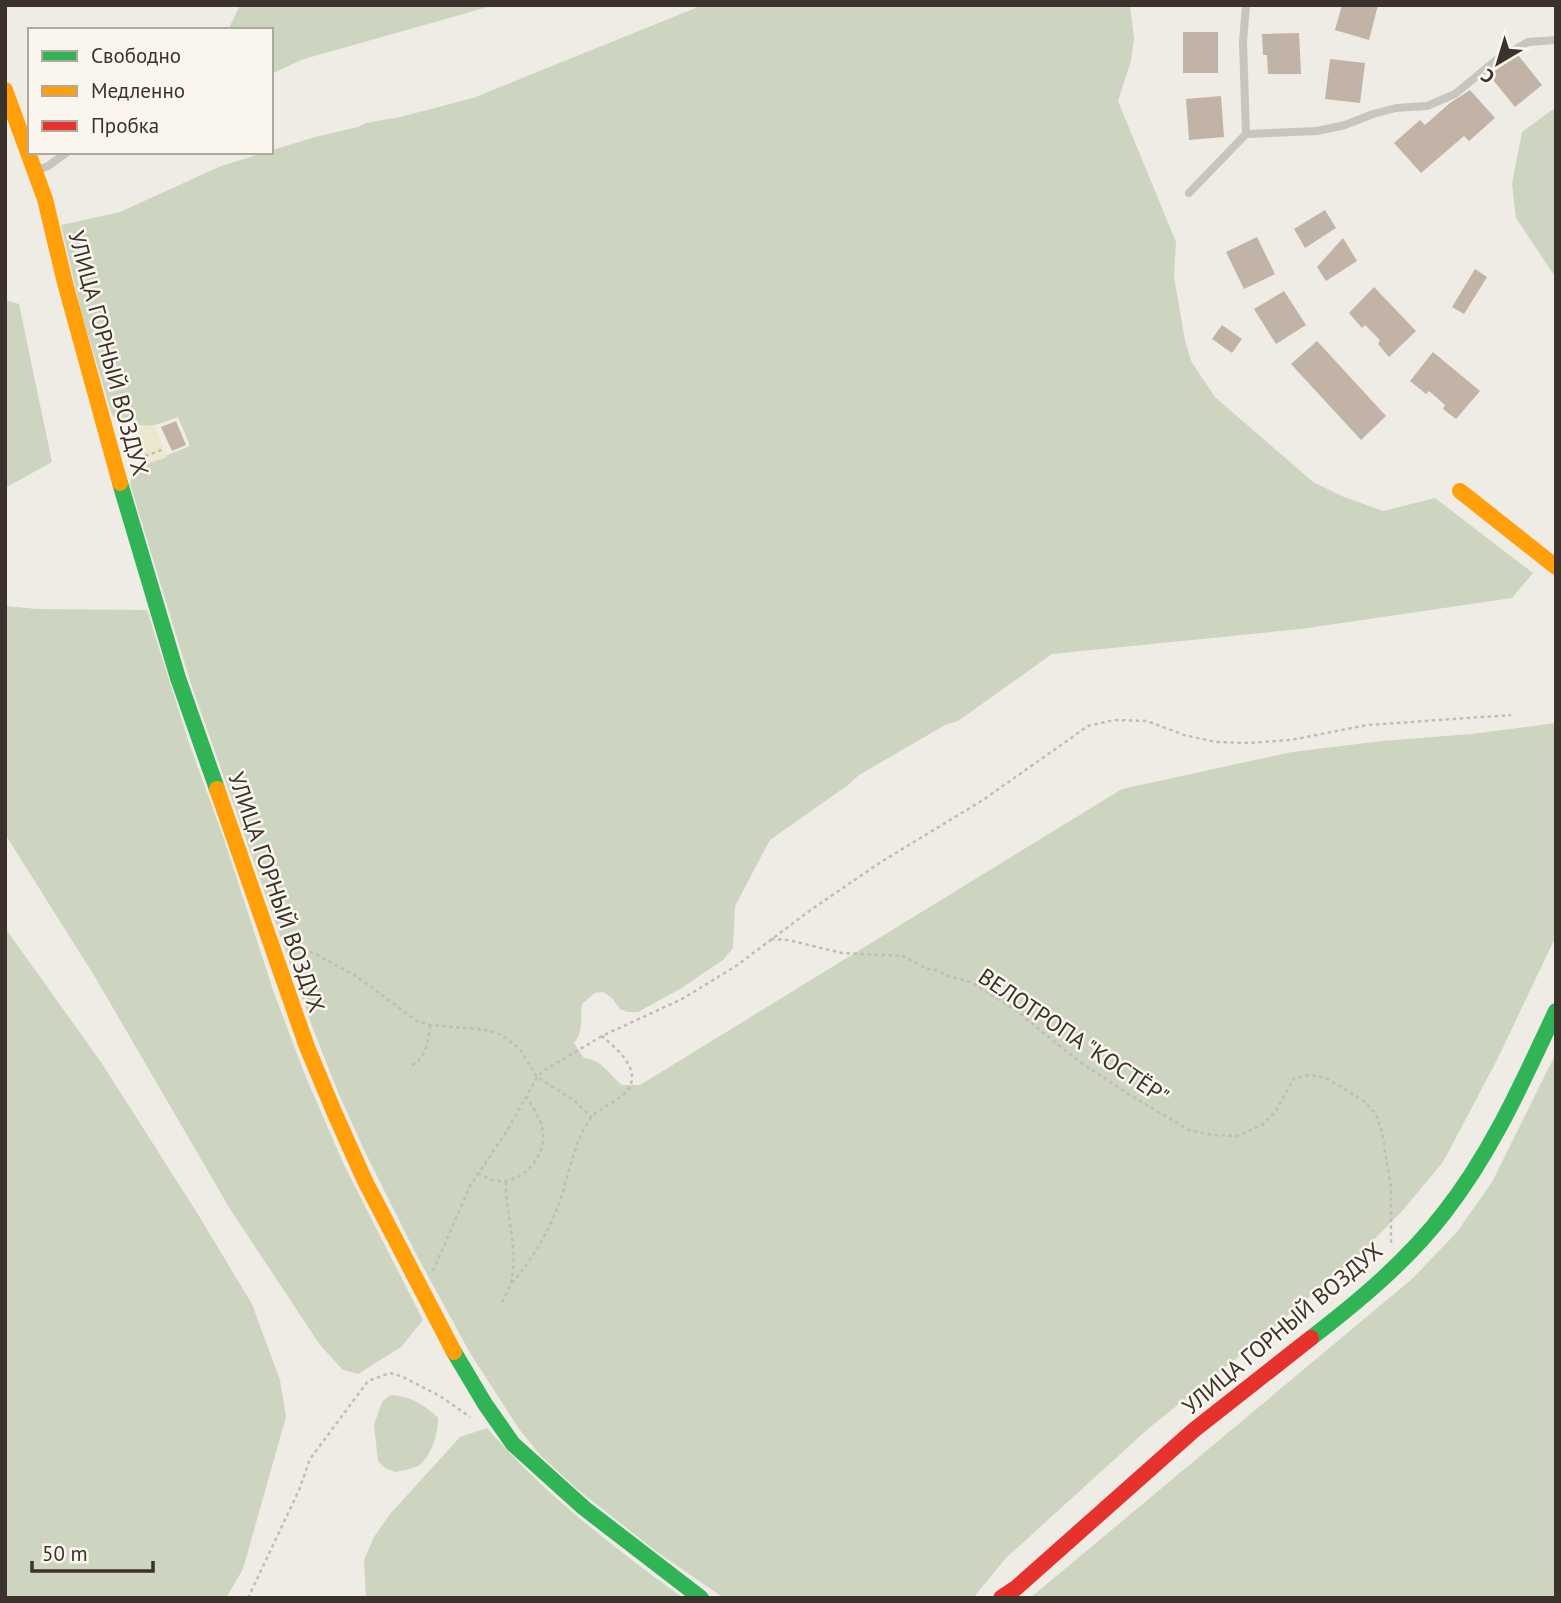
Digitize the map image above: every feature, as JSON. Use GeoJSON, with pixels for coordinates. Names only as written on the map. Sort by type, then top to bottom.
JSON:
{"type":"FeatureCollection","features":[{"type":"Feature","properties":{"kind":"street","name":"УЛИЦА ГОРНЫЙ ВОЗДУХ"},"geometry":{"type":"LineString","coordinates":[[5,90],[28,152]]}},
{"type":"Feature","properties":{"kind":"street","name":"УЛИЦА ГОРНЫЙ ВОЗДУХ"},"geometry":{"type":"LineString","coordinates":[[29,154],[126,505],[178,678],[307,1046],[365,1181],[451,1347],[513,1444],[557,1486],[701,1598]]}},
{"type":"Feature","properties":{"kind":"street"},"geometry":{"type":"LineString","coordinates":[[1460,491],[1556,567]]}},
{"type":"Feature","properties":{"kind":"street","name":"УЛИЦА ГОРНЫЙ ВОЗДУХ"},"geometry":{"type":"LineString","coordinates":[[1001,1598],[1016,1588],[1194,1430],[1364,1295],[1442,1216],[1471,1176],[1506,1117],[1556,1011]]}},
{"type":"Feature","properties":{"kind":"lane"},"geometry":{"type":"LineString","coordinates":[[1246,5],[1243,42],[1246,134]]}},
{"type":"Feature","properties":{"kind":"lane"},"geometry":{"type":"LineString","coordinates":[[1189,193],[1246,134],[1317,131],[1396,108],[1427,106],[1455,94],[1495,61],[1528,43],[1556,40]]}},
{"type":"Feature","properties":{"kind":"lane"},"geometry":{"type":"LineString","coordinates":[[35,171],[48,166],[65,154]]}},
{"type":"Feature","properties":{"kind":"path"},"geometry":{"type":"LineString","coordinates":[[145,456],[164,449]]}},
{"type":"Feature","properties":{"kind":"path"},"geometry":{"type":"LineString","coordinates":[[420,1287],[435,1269],[470,1186],[507,1131],[537,1077],[545,1070],[602,1036],[682,999],[736,966],[862,875],[995,792],[1088,726],[1114,720],[1147,721],[1184,736],[1216,742],[1250,743],[1292,740],[1367,725],[1511,715]]}},
{"type":"Feature","properties":{"kind":"path","name":"ВЕЛОТРОПА \"КОСТЁР\""},"geometry":{"type":"LineString","coordinates":[[771,939],[842,953],[903,956],[928,969],[971,982],[1014,1009],[1077,1060],[1189,1130],[1237,1136],[1262,1125],[1276,1111],[1294,1078],[1309,1075],[1326,1078],[1345,1088],[1364,1101],[1376,1114],[1382,1133],[1391,1187],[1392,1268]]}},
{"type":"Feature","properties":{"kind":"path"},"geometry":{"type":"LineString","coordinates":[[303,950],[356,976],[408,1016],[430,1025],[488,1030],[502,1035],[526,1056],[537,1077],[567,1095],[591,1117]]}},
{"type":"Feature","properties":{"kind":"path"},"geometry":{"type":"LineString","coordinates":[[412,1066],[425,1051],[430,1025]]}},
{"type":"Feature","properties":{"kind":"path"},"geometry":{"type":"LineString","coordinates":[[502,1302],[512,1283],[540,1246],[555,1214],[573,1157],[591,1117],[624,1094],[632,1077],[624,1057],[602,1036]]}},
{"type":"Feature","properties":{"kind":"path"},"geometry":{"type":"LineString","coordinates":[[478,1173],[498,1181],[506,1181],[534,1164],[543,1134],[541,1124],[526,1096]]}},
{"type":"Feature","properties":{"kind":"path"},"geometry":{"type":"LineString","coordinates":[[506,1181],[513,1245],[512,1283]]}},
{"type":"Feature","properties":{"kind":"path"},"geometry":{"type":"LineString","coordinates":[[248,1598],[299,1490],[310,1459],[368,1381],[390,1373],[440,1396],[469,1417],[489,1410]]}},
{"type":"Feature","properties":{"kind":"green space"},"geometry":{"type":"Polygon","coordinates":[[[240,5],[495,5],[304,59],[273,73],[273,28],[229,28],[240,5]]]}},
{"type":"Feature","properties":{"kind":"green space"},"geometry":{"type":"Polygon","coordinates":[[[703,5],[1130,5],[1134,39],[1131,61],[1118,101],[1176,242],[1174,277],[1191,361],[1215,397],[1313,482],[1383,511],[1435,498],[1533,573],[1512,598],[1301,629],[1052,654],[958,721],[945,725],[859,775],[770,840],[735,906],[733,948],[723,960],[680,989],[638,1012],[620,1009],[612,998],[603,992],[595,993],[582,1004],[580,1029],[574,1043],[584,1058],[601,1065],[622,1085],[640,1085],[1122,789],[1292,752],[1556,723],[1556,936],[1498,1058],[1443,1162],[1403,1210],[1363,1251],[1257,1342],[1149,1428],[1006,1558],[973,1598],[724,1598],[657,1552],[577,1489],[540,1455],[519,1429],[470,1353],[365,1152],[313,1029],[191,684],[130,484],[133,471],[140,466],[190,446],[178,417],[152,425],[135,426],[127,425],[112,415],[81,311],[61,225],[120,212],[221,166],[260,154],[273,154],[273,150],[315,137],[473,98],[703,5]]]}},
{"type":"Feature","properties":{"kind":"green space"},"geometry":{"type":"Polygon","coordinates":[[[1556,107],[1556,278],[1516,218],[1512,184],[1522,132],[1556,107]]]}},
{"type":"Feature","properties":{"kind":"green space"},"geometry":{"type":"Polygon","coordinates":[[[5,300],[19,304],[52,462],[5,488],[5,300]]]}},
{"type":"Feature","properties":{"kind":"green space"},"geometry":{"type":"Polygon","coordinates":[[[5,606],[147,610],[189,743],[224,839],[273,990],[305,1075],[344,1165],[423,1320],[401,1347],[358,1374],[343,1370],[320,1345],[230,1209],[95,977],[5,834],[5,606]]]}},
{"type":"Feature","properties":{"kind":"green space"},"geometry":{"type":"Polygon","coordinates":[[[5,928],[101,1062],[199,1216],[252,1304],[280,1380],[286,1417],[243,1569],[226,1598],[5,1598],[5,928]]]}},
{"type":"Feature","properties":{"kind":"green space"},"geometry":{"type":"Polygon","coordinates":[[[1556,1053],[1556,1598],[1030,1598],[1412,1279],[1457,1232],[1492,1182],[1556,1053]]]}},
{"type":"Feature","properties":{"kind":"green space"},"geometry":{"type":"Polygon","coordinates":[[[390,1395],[416,1402],[438,1418],[433,1444],[423,1462],[416,1467],[395,1472],[378,1461],[374,1425],[382,1402],[390,1395]]]}},
{"type":"Feature","properties":{"kind":"green space"},"geometry":{"type":"Polygon","coordinates":[[[487,1428],[532,1475],[580,1519],[683,1598],[366,1598],[364,1560],[374,1537],[390,1514],[460,1437],[487,1428]]]}},
{"type":"Feature","properties":{"kind":"sand"},"geometry":{"type":"Polygon","coordinates":[[[136,425],[155,426],[167,457],[147,464],[136,425]]]}},
{"type":"Feature","properties":{"kind":"building"},"geometry":{"type":"Polygon","coordinates":[[[1342,5],[1378,5],[1369,40],[1335,30],[1342,5]]]}},
{"type":"Feature","properties":{"kind":"building"},"geometry":{"type":"Polygon","coordinates":[[[1183,32],[1218,32],[1218,73],[1183,73],[1183,32]]]}},
{"type":"Feature","properties":{"kind":"building"},"geometry":{"type":"Polygon","coordinates":[[[1299,33],[1301,74],[1268,74],[1267,55],[1263,55],[1262,34],[1299,33]]]}},
{"type":"Feature","properties":{"kind":"building"},"geometry":{"type":"Polygon","coordinates":[[[1518,55],[1542,85],[1515,107],[1489,75],[1518,55]]]}},
{"type":"Feature","properties":{"kind":"building"},"geometry":{"type":"Polygon","coordinates":[[[1330,59],[1365,63],[1360,103],[1325,99],[1330,59]]]}},
{"type":"Feature","properties":{"kind":"building"},"geometry":{"type":"Polygon","coordinates":[[[1470,90],[1495,118],[1469,141],[1464,136],[1421,173],[1394,143],[1420,120],[1425,125],[1470,90]]]}},
{"type":"Feature","properties":{"kind":"building"},"geometry":{"type":"Polygon","coordinates":[[[1221,96],[1224,137],[1189,140],[1186,99],[1221,96]]]}},
{"type":"Feature","properties":{"kind":"building"},"geometry":{"type":"Polygon","coordinates":[[[1325,210],[1336,228],[1305,248],[1294,229],[1325,210]]]}},
{"type":"Feature","properties":{"kind":"building"},"geometry":{"type":"Polygon","coordinates":[[[1257,237],[1275,274],[1244,289],[1226,252],[1257,237]]]}},
{"type":"Feature","properties":{"kind":"building"},"geometry":{"type":"Polygon","coordinates":[[[1343,238],[1357,261],[1326,281],[1317,267],[1343,238]]]}},
{"type":"Feature","properties":{"kind":"building"},"geometry":{"type":"Polygon","coordinates":[[[1475,269],[1487,277],[1464,314],[1452,307],[1475,269]]]}},
{"type":"Feature","properties":{"kind":"building"},"geometry":{"type":"Polygon","coordinates":[[[1374,287],[1416,331],[1389,357],[1378,344],[1380,340],[1365,325],[1362,328],[1349,313],[1374,287]]]}},
{"type":"Feature","properties":{"kind":"building"},"geometry":{"type":"Polygon","coordinates":[[[1284,291],[1306,325],[1276,344],[1254,309],[1284,291]]]}},
{"type":"Feature","properties":{"kind":"building"},"geometry":{"type":"Polygon","coordinates":[[[1222,325],[1242,339],[1232,353],[1212,339],[1222,325]]]}},
{"type":"Feature","properties":{"kind":"building"},"geometry":{"type":"Polygon","coordinates":[[[1317,341],[1386,416],[1361,440],[1291,364],[1317,341]]]}},
{"type":"Feature","properties":{"kind":"building"},"geometry":{"type":"Polygon","coordinates":[[[1433,352],[1480,391],[1456,419],[1443,409],[1445,405],[1429,391],[1426,394],[1410,381],[1433,352]]]}},
{"type":"Feature","properties":{"kind":"building"},"geometry":{"type":"Polygon","coordinates":[[[176,421],[186,445],[172,451],[161,427],[176,421]]]}},
{"type":"Feature","properties":{"kind":"traffic: fast"},"geometry":{"type":"LineString","coordinates":[[120,483],[178,678],[217,789]]}},
{"type":"Feature","properties":{"kind":"traffic: fast"},"geometry":{"type":"LineString","coordinates":[[1311,1338],[1382,1280],[1444,1213],[1492,1141],[1556,1011]]}},
{"type":"Feature","properties":{"kind":"traffic: fast"},"geometry":{"type":"LineString","coordinates":[[454,1352],[513,1444],[584,1508],[701,1598]]}},
{"type":"Feature","properties":{"kind":"traffic: slow"},"geometry":{"type":"LineString","coordinates":[[5,90],[28,153]]}},
{"type":"Feature","properties":{"kind":"traffic: slow"},"geometry":{"type":"LineString","coordinates":[[28,154],[45,199],[65,283],[120,483]]}},
{"type":"Feature","properties":{"kind":"traffic: slow"},"geometry":{"type":"LineString","coordinates":[[1460,491],[1556,567]]}},
{"type":"Feature","properties":{"kind":"traffic: slow"},"geometry":{"type":"LineString","coordinates":[[217,789],[307,1047],[335,1114],[365,1181],[454,1352]]}},
{"type":"Feature","properties":{"kind":"traffic: jam"},"geometry":{"type":"LineString","coordinates":[[1001,1598],[1016,1588],[1194,1430],[1311,1338]]}}]}
